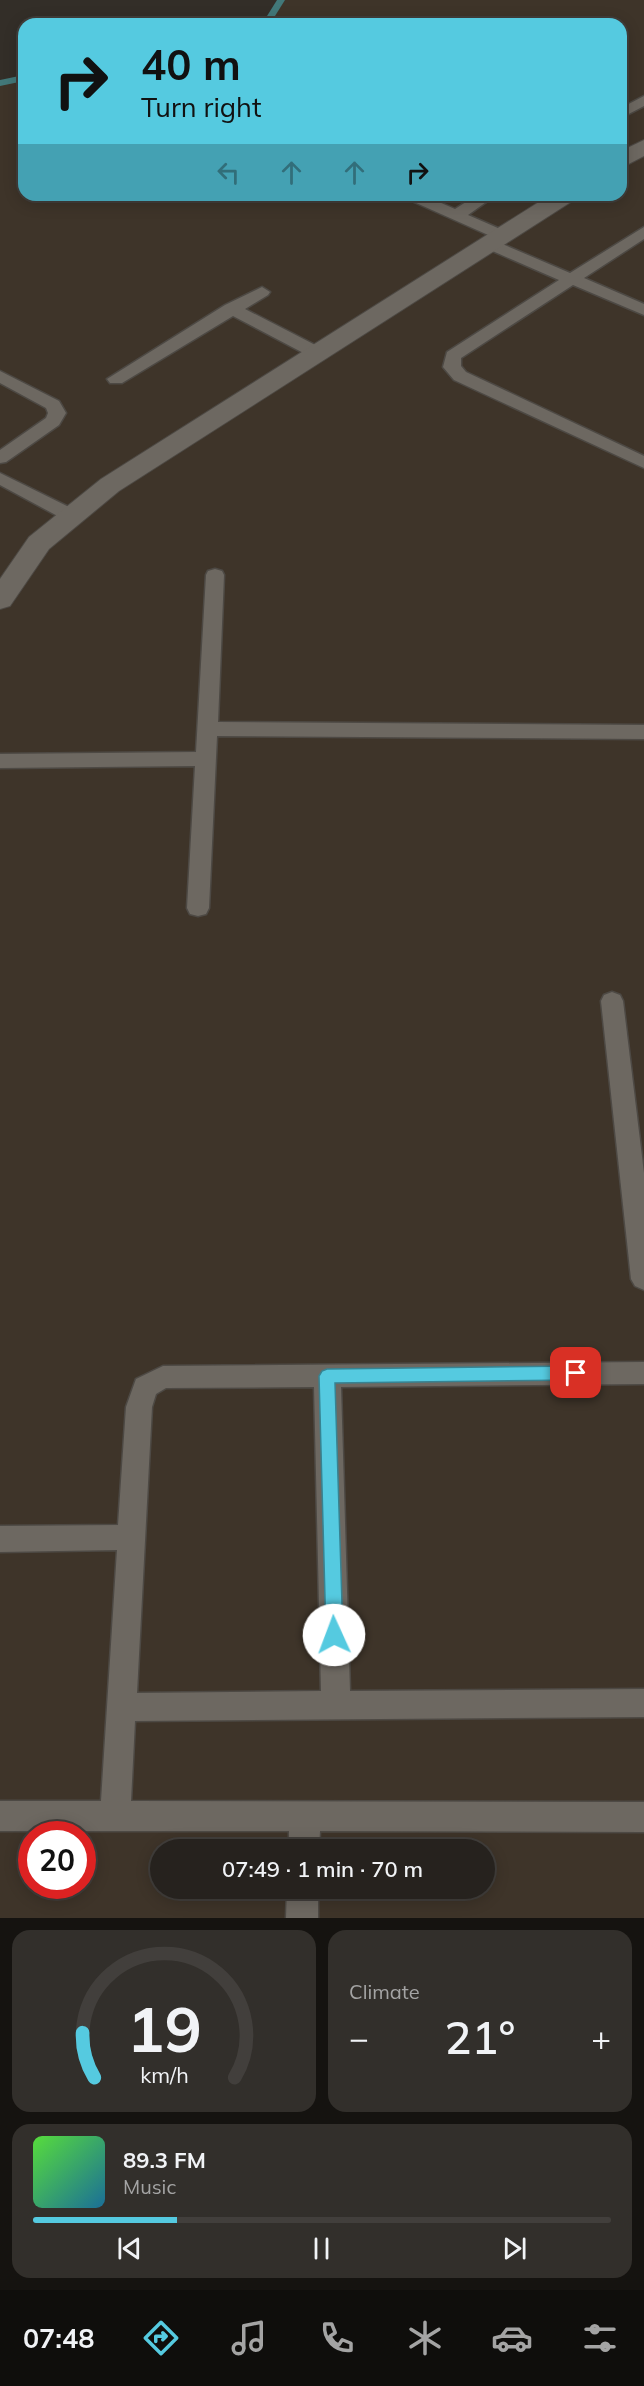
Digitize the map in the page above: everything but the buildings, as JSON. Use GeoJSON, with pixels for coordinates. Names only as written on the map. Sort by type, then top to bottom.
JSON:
{"type":"FeatureCollection","features":[{"type":"Feature","properties":{"kind":"street"},"geometry":{"type":"LineString","coordinates":[[627,157],[644,147]]}},
{"type":"Feature","properties":{"kind":"street"},"geometry":{"type":"LineString","coordinates":[[1,598],[39,543],[110,485],[556,201]]}},
{"type":"Feature","properties":{"kind":"lane"},"geometry":{"type":"LineString","coordinates":[[627,110],[644,100]]}},
{"type":"Feature","properties":{"kind":"lane"},"geometry":{"type":"LineString","coordinates":[[424,201],[456,215],[494,239],[570,279],[644,310]]}},
{"type":"Feature","properties":{"kind":"lane"},"geometry":{"type":"LineString","coordinates":[[456,215],[478,201]]}},
{"type":"Feature","properties":{"kind":"lane"},"geometry":{"type":"LineString","coordinates":[[644,232],[453,356],[452,367],[459,376],[644,463]]}},
{"type":"Feature","properties":{"kind":"lane"},"geometry":{"type":"LineString","coordinates":[[116,379],[262,292]]}},
{"type":"Feature","properties":{"kind":"lane"},"geometry":{"type":"LineString","coordinates":[[231,309],[317,353]]}},
{"type":"Feature","properties":{"kind":"lane"},"geometry":{"type":"LineString","coordinates":[[0,376],[53,405],[57,413],[53,422],[0,458]]}},
{"type":"Feature","properties":{"kind":"lane"},"geometry":{"type":"LineString","coordinates":[[0,478],[72,516]]}},
{"type":"Feature","properties":{"kind":"lane"},"geometry":{"type":"LineString","coordinates":[[198,908],[214,575]]}},
{"type":"Feature","properties":{"kind":"lane"},"geometry":{"type":"LineString","coordinates":[[207,729],[644,732]]}},
{"type":"Feature","properties":{"kind":"lane"},"geometry":{"type":"LineString","coordinates":[[0,761],[206,759]]}},
{"type":"Feature","properties":{"kind":"lane"},"geometry":{"type":"LineString","coordinates":[[612,1002],[644,1279]]}},
{"type":"Feature","properties":{"kind":"lane"},"geometry":{"type":"LineString","coordinates":[[115,1817],[139,1407],[146,1387],[163,1377],[644,1372]]}},
{"type":"Feature","properties":{"kind":"lane"},"geometry":{"type":"LineString","coordinates":[[327,1376],[336,1706]]}},
{"type":"Feature","properties":{"kind":"lane"},"geometry":{"type":"LineString","coordinates":[[0,1539],[131,1538]]}},
{"type":"Feature","properties":{"kind":"lane"},"geometry":{"type":"LineString","coordinates":[[121,1707],[644,1703]]}},
{"type":"Feature","properties":{"kind":"lane"},"geometry":{"type":"LineString","coordinates":[[0,1816],[644,1817]]}},
{"type":"Feature","properties":{"kind":"lane"},"geometry":{"type":"LineString","coordinates":[[304,1839],[305,1816]]}},
{"type":"Feature","properties":{"kind":"lane"},"geometry":{"type":"LineString","coordinates":[[302,1918],[303,1899]]}},
{"type":"Feature","properties":{"kind":"shaded area"},"geometry":{"type":"Polygon","coordinates":[[[281,0],[644,0],[644,1918],[0,1918],[0,83],[18,79],[18,201],[627,201],[627,18],[270,18],[281,0]]]}},
{"type":"Feature","properties":{"kind":"waterway"},"geometry":{"type":"LineString","coordinates":[[270,18],[281,0]]}},
{"type":"Feature","properties":{"kind":"waterway"},"geometry":{"type":"LineString","coordinates":[[0,83],[18,79]]}},
{"type":"Feature","properties":{"kind":"route"},"geometry":{"type":"LineString","coordinates":[[334,1635],[327,1376],[576,1373]]}}]}
